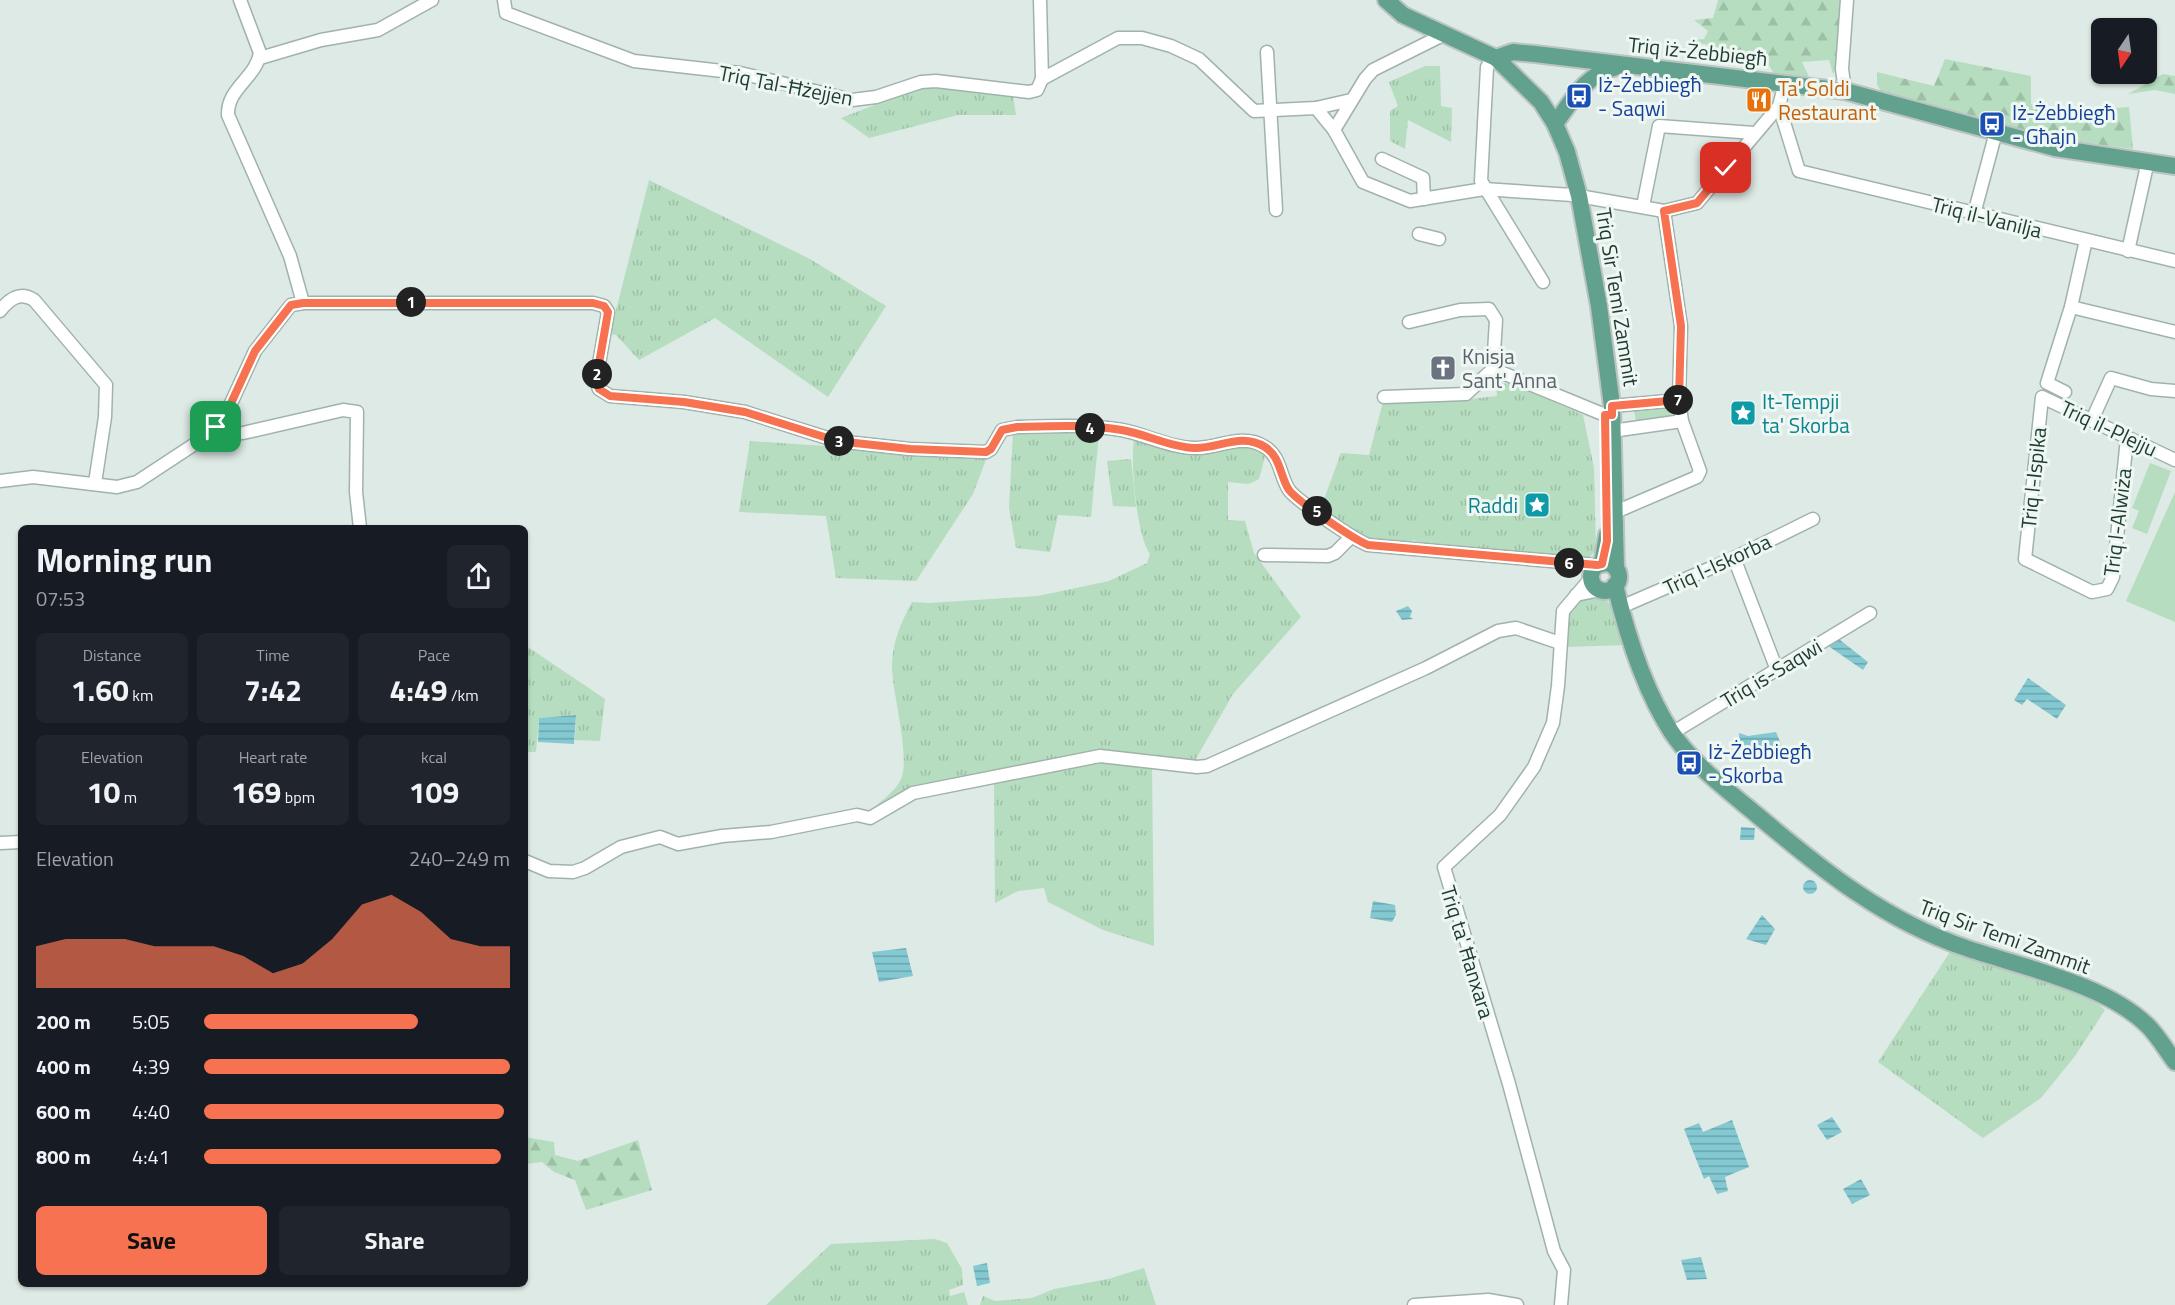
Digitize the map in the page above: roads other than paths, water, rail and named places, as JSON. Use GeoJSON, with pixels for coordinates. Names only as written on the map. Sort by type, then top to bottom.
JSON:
{"type":"FeatureCollection","features":[{"type":"Feature","properties":{"kind":"main road"},"geometry":{"type":"LineString","coordinates":[[1377,0],[1401,21],[1494,59]]}},
{"type":"Feature","properties":{"kind":"main road"},"geometry":{"type":"LineString","coordinates":[[1386,0],[1403,15],[1494,59]]}},
{"type":"Feature","properties":{"kind":"main road","name":"Triq iż-Żebbiegħ"},"geometry":{"type":"LineString","coordinates":[[1494,59],[1513,52],[1845,91],[2055,148],[2175,166]]}},
{"type":"Feature","properties":{"kind":"main road","name":"Triq Sir Temi Zammit"},"geometry":{"type":"LineString","coordinates":[[1494,59],[1532,92],[1555,124],[1572,167],[1575,195],[1599,306],[1610,417],[1613,513],[1602,577]]}},
{"type":"Feature","properties":{"kind":"main road","name":"Triq Sir Temi Zammit"},"geometry":{"type":"LineString","coordinates":[[1494,59],[1539,108],[1550,127],[1575,195]]}},
{"type":"Feature","properties":{"kind":"main road"},"geometry":{"type":"LineString","coordinates":[[1579,60],[1587,70],[1586,81]]}},
{"type":"Feature","properties":{"kind":"main road"},"geometry":{"type":"LineString","coordinates":[[1555,124],[1586,81],[1600,71],[1622,66]]}},
{"type":"Feature","properties":{"kind":"main road","name":"Triq Sir Temi Zammit"},"geometry":{"type":"LineString","coordinates":[[1610,417],[1607,541],[1602,577],[1621,607],[1649,690],[1672,733],[1721,786],[1831,876],[1900,921],[1965,948],[2031,968],[2114,1000],[2148,1026],[2175,1062]]}},
{"type":"Feature","properties":{"kind":"street"},"geometry":{"type":"LineString","coordinates":[[240,0],[257,42],[260,57]]}},
{"type":"Feature","properties":{"kind":"street"},"geometry":{"type":"LineString","coordinates":[[303,303],[290,256],[228,115],[230,100],[260,57],[321,40],[378,30],[432,0]]}},
{"type":"Feature","properties":{"kind":"street","name":"Triq Tal-Ħżejjen"},"geometry":{"type":"LineString","coordinates":[[504,0],[506,13],[625,58],[740,73],[852,100],[876,97],[921,82],[936,81],[1029,92],[1037,90],[1042,79]]}},
{"type":"Feature","properties":{"kind":"street"},"geometry":{"type":"LineString","coordinates":[[1040,0],[1042,79],[1118,38],[1142,38],[1171,46],[1199,59],[1254,111],[1316,108],[1351,100]]}},
{"type":"Feature","properties":{"kind":"street"},"geometry":{"type":"LineString","coordinates":[[1845,91],[1842,69],[1847,0]]}},
{"type":"Feature","properties":{"kind":"street"},"geometry":{"type":"LineString","coordinates":[[1334,130],[1351,100],[1374,70],[1438,37]]}},
{"type":"Feature","properties":{"kind":"street"},"geometry":{"type":"LineString","coordinates":[[1267,52],[1276,210]]}},
{"type":"Feature","properties":{"kind":"street"},"geometry":{"type":"LineString","coordinates":[[1494,59],[1486,68],[1481,181],[1543,282]]}},
{"type":"Feature","properties":{"kind":"street"},"geometry":{"type":"LineString","coordinates":[[1316,108],[1334,130],[1363,182],[1410,201],[1484,189],[1575,195],[1664,211],[1697,203],[1754,132],[1779,106],[1785,83]]}},
{"type":"Feature","properties":{"kind":"street","name":"Triq il-Vanilja"},"geometry":{"type":"LineString","coordinates":[[1779,106],[1799,171],[2175,261]]}},
{"type":"Feature","properties":{"kind":"street"},"geometry":{"type":"LineString","coordinates":[[1643,206],[1659,126],[1754,132]]}},
{"type":"Feature","properties":{"kind":"street"},"geometry":{"type":"LineString","coordinates":[[1974,214],[1996,132]]}},
{"type":"Feature","properties":{"kind":"street"},"geometry":{"type":"LineString","coordinates":[[1382,159],[1423,178],[1424,199]]}},
{"type":"Feature","properties":{"kind":"street"},"geometry":{"type":"LineString","coordinates":[[2128,251],[2148,161]]}},
{"type":"Feature","properties":{"kind":"street"},"geometry":{"type":"LineString","coordinates":[[1613,513],[1697,477],[1700,471],[1682,421],[1679,400],[1681,326],[1664,211]]}},
{"type":"Feature","properties":{"kind":"street"},"geometry":{"type":"LineString","coordinates":[[1419,234],[1439,239]]}},
{"type":"Feature","properties":{"kind":"street"},"geometry":{"type":"LineString","coordinates":[[2064,392],[2047,383],[2071,307],[2086,240]]}},
{"type":"Feature","properties":{"kind":"street"},"geometry":{"type":"LineString","coordinates":[[0,311],[14,297],[22,296],[34,300],[106,384],[105,417],[95,483]]}},
{"type":"Feature","properties":{"kind":"street"},"geometry":{"type":"LineString","coordinates":[[0,481],[33,477],[95,483],[105,487],[117,487],[137,482],[210,434],[227,412],[255,351],[291,305],[448,301],[600,304],[608,312],[596,381],[604,393],[620,399],[691,403],[745,412],[812,434],[852,444],[982,453],[991,449],[1002,430],[1025,427],[1120,429],[1191,448],[1236,440],[1250,441],[1263,446],[1272,454],[1287,487],[1295,496],[1351,537],[1377,546],[1563,564],[1602,577]]}},
{"type":"Feature","properties":{"kind":"street"},"geometry":{"type":"LineString","coordinates":[[2071,307],[2175,332]]}},
{"type":"Feature","properties":{"kind":"street"},"geometry":{"type":"LineString","coordinates":[[1384,397],[1466,394],[1493,369],[1496,320],[1490,309],[1460,310],[1409,322]]}},
{"type":"Feature","properties":{"kind":"street"},"geometry":{"type":"LineString","coordinates":[[1493,369],[1610,417],[1682,421]]}},
{"type":"Feature","properties":{"kind":"street"},"geometry":{"type":"LineString","coordinates":[[2091,420],[2111,378],[2151,389],[2175,391]]}},
{"type":"Feature","properties":{"kind":"street","name":"Triq il-Plejju"},"geometry":{"type":"LineString","coordinates":[[2042,397],[2175,460]]}},
{"type":"Feature","properties":{"kind":"street","name":"Triq l-Ispika"},"geometry":{"type":"LineString","coordinates":[[2042,397],[2025,559],[2092,592]]}},
{"type":"Feature","properties":{"kind":"street"},"geometry":{"type":"LineString","coordinates":[[1610,417],[1679,400]]}},
{"type":"Feature","properties":{"kind":"street"},"geometry":{"type":"LineString","coordinates":[[210,434],[243,433],[343,410],[357,412],[356,492],[360,525]]}},
{"type":"Feature","properties":{"kind":"street","name":"Triq l-Alwiża"},"geometry":{"type":"LineString","coordinates":[[2092,592],[2107,589],[2113,577],[2127,438]]}},
{"type":"Feature","properties":{"kind":"street","name":"Triq l-Iskorba"},"geometry":{"type":"LineString","coordinates":[[1621,607],[1734,558],[1813,519]]}},
{"type":"Feature","properties":{"kind":"street"},"geometry":{"type":"LineString","coordinates":[[1264,555],[1328,556],[1335,553],[1351,537]]}},
{"type":"Feature","properties":{"kind":"street"},"geometry":{"type":"LineString","coordinates":[[1734,558],[1777,670]]}},
{"type":"Feature","properties":{"kind":"street","name":"Triq ta' Ħanxara"},"geometry":{"type":"LineString","coordinates":[[1561,1305],[1564,1270],[1554,1251],[1509,1084],[1444,867],[1500,816],[1534,767],[1552,723],[1558,686],[1563,611],[1574,595],[1602,577]]}},
{"type":"Feature","properties":{"kind":"street","name":"Triq is-Saqwi"},"geometry":{"type":"LineString","coordinates":[[1672,733],[1870,613]]}},
{"type":"Feature","properties":{"kind":"street"},"geometry":{"type":"LineString","coordinates":[[528,862],[549,871],[562,873],[585,868],[626,846],[660,837],[678,844],[722,836],[771,832],[857,815],[870,818],[913,794],[1100,756],[1197,767],[1207,766],[1426,668],[1498,631],[1516,628],[1560,642]]}},
{"type":"Feature","properties":{"kind":"street"},"geometry":{"type":"LineString","coordinates":[[0,843],[18,842]]}},
{"type":"Feature","properties":{"kind":"street"},"geometry":{"type":"LineString","coordinates":[[1414,1305],[1488,1300],[1517,1305]]}},
{"type":"Feature","properties":{"kind":"water"},"geometry":{"type":"Polygon","coordinates":[[[1408,606],[1412,611],[1410,617],[1413,619],[1402,620],[1396,611],[1408,606]]]}},
{"type":"Feature","properties":{"kind":"water"},"geometry":{"type":"Polygon","coordinates":[[[1835,636],[1868,662],[1863,670],[1824,643],[1835,636]]]}},
{"type":"Feature","properties":{"kind":"water"},"geometry":{"type":"Polygon","coordinates":[[[2028,678],[2066,705],[2057,719],[2027,699],[2022,705],[2014,700],[2028,678]]]}},
{"type":"Feature","properties":{"kind":"water"},"geometry":{"type":"Polygon","coordinates":[[[576,715],[574,744],[538,742],[539,718],[576,715]]]}},
{"type":"Feature","properties":{"kind":"water"},"geometry":{"type":"Polygon","coordinates":[[[1776,732],[1784,751],[1739,753],[1739,733],[1748,736],[1776,732]]]}},
{"type":"Feature","properties":{"kind":"water"},"geometry":{"type":"Polygon","coordinates":[[[1741,827],[1755,828],[1754,840],[1740,840],[1741,827]]]}},
{"type":"Feature","properties":{"kind":"water"},"geometry":{"type":"Polygon","coordinates":[[[1810,880],[1815,882],[1817,887],[1815,892],[1810,894],[1805,892],[1803,887],[1805,882],[1810,880]]]}},
{"type":"Feature","properties":{"kind":"water"},"geometry":{"type":"Polygon","coordinates":[[[1373,901],[1395,905],[1396,915],[1392,922],[1370,918],[1373,901]]]}},
{"type":"Feature","properties":{"kind":"water"},"geometry":{"type":"Polygon","coordinates":[[[1762,915],[1775,929],[1766,945],[1746,939],[1762,915]]]}},
{"type":"Feature","properties":{"kind":"water"},"geometry":{"type":"Polygon","coordinates":[[[906,948],[913,976],[879,982],[872,952],[906,948]]]}},
{"type":"Feature","properties":{"kind":"water"},"geometry":{"type":"Polygon","coordinates":[[[1832,1117],[1842,1132],[1827,1140],[1817,1125],[1832,1117]]]}},
{"type":"Feature","properties":{"kind":"water"},"geometry":{"type":"Polygon","coordinates":[[[1732,1120],[1749,1167],[1725,1177],[1728,1191],[1717,1194],[1709,1176],[1704,1179],[1684,1129],[1699,1123],[1703,1132],[1732,1120]]]}},
{"type":"Feature","properties":{"kind":"water"},"geometry":{"type":"Polygon","coordinates":[[[1861,1179],[1870,1195],[1852,1204],[1843,1189],[1861,1179]]]}},
{"type":"Feature","properties":{"kind":"water"},"geometry":{"type":"Polygon","coordinates":[[[1701,1257],[1707,1279],[1687,1280],[1681,1260],[1701,1257]]]}},
{"type":"Feature","properties":{"kind":"water"},"geometry":{"type":"Polygon","coordinates":[[[987,1263],[990,1283],[977,1286],[973,1266],[987,1263]]]}},
{"type":"Feature","properties":{"kind":"place","name":"Iż-Żebbiegħ - Saqwi"},"geometry":{"type":"Point","coordinates":[1579,96]}},
{"type":"Feature","properties":{"kind":"place","name":"Ta' Soldi Restaurant"},"geometry":{"type":"Point","coordinates":[1759,100]}},
{"type":"Feature","properties":{"kind":"place","name":"Iż-Żebbiegħ - Għajn"},"geometry":{"type":"Point","coordinates":[1992,124]}},
{"type":"Feature","properties":{"kind":"place","name":"Knisja Sant' Anna"},"geometry":{"type":"Point","coordinates":[1443,368]}},
{"type":"Feature","properties":{"kind":"place","name":"It-Tempji ta' Skorba"},"geometry":{"type":"Point","coordinates":[1743,413]}},
{"type":"Feature","properties":{"kind":"place","name":"Raddi"},"geometry":{"type":"Point","coordinates":[1537,505]}},
{"type":"Feature","properties":{"kind":"place","name":"Iż-Żebbiegħ - Skorba"},"geometry":{"type":"Point","coordinates":[1689,763]}}]}
